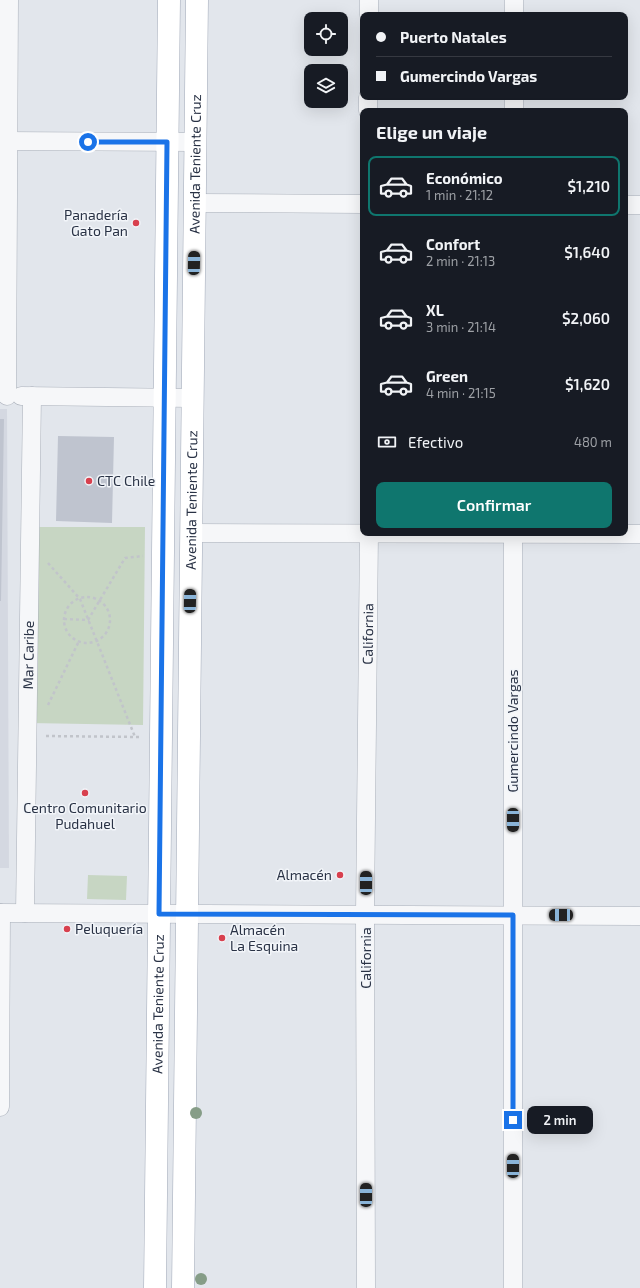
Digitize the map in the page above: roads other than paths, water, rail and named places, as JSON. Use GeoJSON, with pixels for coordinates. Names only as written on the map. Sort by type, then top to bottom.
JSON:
{"type":"FeatureCollection","features":[{"type":"Feature","properties":{"kind":"main road","name":"Avenida Teniente Cruz"},"geometry":{"type":"LineString","coordinates":[[155,1288],[169,0]]}},
{"type":"Feature","properties":{"kind":"main road","name":"Avenida Teniente Cruz"},"geometry":{"type":"LineString","coordinates":[[183,1288],[196,0]]}},
{"type":"Feature","properties":{"kind":"street"},"geometry":{"type":"LineString","coordinates":[[9,0],[5,20],[3,396],[192,398]]}},
{"type":"Feature","properties":{"kind":"street"},"geometry":{"type":"LineString","coordinates":[[369,0],[369,12]]}},
{"type":"Feature","properties":{"kind":"street"},"geometry":{"type":"LineString","coordinates":[[514,0],[514,12]]}},
{"type":"Feature","properties":{"kind":"street"},"geometry":{"type":"LineString","coordinates":[[4,141],[195,142]]}},
{"type":"Feature","properties":{"kind":"street"},"geometry":{"type":"LineString","coordinates":[[194,203],[360,204]]}},
{"type":"Feature","properties":{"kind":"street"},"geometry":{"type":"LineString","coordinates":[[628,205],[640,205]]}},
{"type":"Feature","properties":{"kind":"street","name":"Mar Caribe"},"geometry":{"type":"LineString","coordinates":[[25,913],[32,396]]}},
{"type":"Feature","properties":{"kind":"street"},"geometry":{"type":"LineString","coordinates":[[191,533],[360,533]]}},
{"type":"Feature","properties":{"kind":"street"},"geometry":{"type":"LineString","coordinates":[[628,534],[640,534]]}},
{"type":"Feature","properties":{"kind":"street","name":"California"},"geometry":{"type":"LineString","coordinates":[[366,1288],[365,914],[369,536]]}},
{"type":"Feature","properties":{"kind":"street","name":"Gumercindo Vargas"},"geometry":{"type":"LineString","coordinates":[[513,536],[513,1288]]}},
{"type":"Feature","properties":{"kind":"street"},"geometry":{"type":"LineString","coordinates":[[0,1107],[0,913],[640,916]]}},
{"type":"Feature","properties":{"kind":"place","name":"Panadería Gato Pan"},"geometry":{"type":"Point","coordinates":[136,223]}},
{"type":"Feature","properties":{"kind":"place","name":"CTC Chile"},"geometry":{"type":"Point","coordinates":[89,481]}},
{"type":"Feature","properties":{"kind":"place","name":"Centro Comunitario Pudahuel"},"geometry":{"type":"Point","coordinates":[85,793]}},
{"type":"Feature","properties":{"kind":"place","name":"Almacén"},"geometry":{"type":"Point","coordinates":[340,875]}},
{"type":"Feature","properties":{"kind":"place","name":"Peluquería"},"geometry":{"type":"Point","coordinates":[67,929]}},
{"type":"Feature","properties":{"kind":"place","name":"Almacén La Esquina"},"geometry":{"type":"Point","coordinates":[222,938]}}]}
